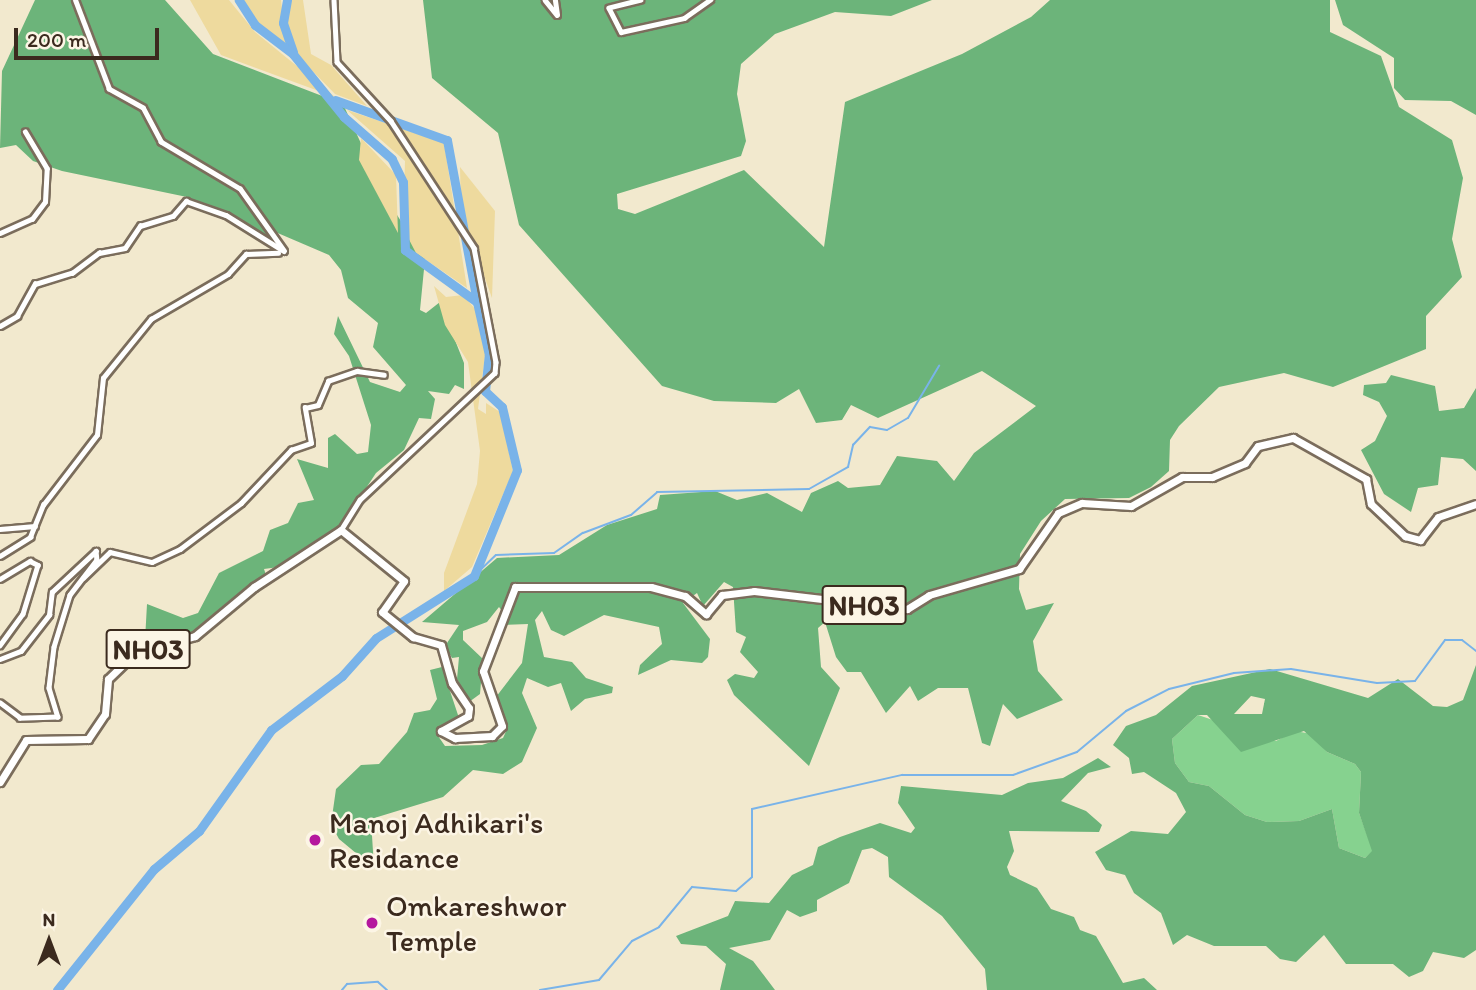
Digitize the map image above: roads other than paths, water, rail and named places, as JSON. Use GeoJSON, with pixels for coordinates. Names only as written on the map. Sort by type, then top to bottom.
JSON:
{"type":"FeatureCollection","features":[{"type":"Feature","properties":{"kind":"main road","name":"NH03"},"geometry":{"type":"LineString","coordinates":[[0,782],[26,740],[88,739],[105,714],[107,679],[136,652],[195,636],[258,584],[341,530],[404,581],[384,614],[410,635],[441,645],[452,683],[469,708],[443,736],[492,736],[502,726],[483,671],[499,615],[515,587],[651,587],[685,596],[706,614],[722,595],[754,592],[907,609],[929,595],[964,590],[1019,569],[1058,513],[1082,503],[1131,506],[1182,477],[1212,477],[1245,463],[1258,446],[1293,438],[1366,479],[1371,504],[1405,537],[1420,540],[1438,517],[1476,504]]}},
{"type":"Feature","properties":{"kind":"street"},"geometry":{"type":"LineString","coordinates":[[75,0],[109,89],[143,108],[161,142],[240,189],[282,239],[279,253]]}},
{"type":"Feature","properties":{"kind":"street"},"geometry":{"type":"LineString","coordinates":[[334,0],[337,62],[391,121],[474,248],[496,362],[495,373],[360,500],[341,530]]}},
{"type":"Feature","properties":{"kind":"street"},"geometry":{"type":"LineString","coordinates":[[545,0],[556,15],[555,0]]}},
{"type":"Feature","properties":{"kind":"street"},"geometry":{"type":"LineString","coordinates":[[641,0],[609,8],[621,32],[684,18],[710,0]]}},
{"type":"Feature","properties":{"kind":"street"},"geometry":{"type":"LineString","coordinates":[[0,233],[32,219],[46,202],[47,169],[25,132]]}},
{"type":"Feature","properties":{"kind":"street"},"geometry":{"type":"LineString","coordinates":[[0,326],[17,316],[35,284],[72,273],[99,253],[125,248],[140,226],[173,216],[186,201],[226,215],[279,253]]}},
{"type":"Feature","properties":{"kind":"street"},"geometry":{"type":"LineString","coordinates":[[0,556],[23,545],[35,526],[43,505],[97,435],[103,377],[150,319],[228,274],[246,254],[279,253]]}},
{"type":"Feature","properties":{"kind":"street"},"geometry":{"type":"LineString","coordinates":[[83,578],[110,552],[152,562],[180,549],[241,503],[291,450],[311,443],[305,408],[318,405],[328,381],[357,371],[384,375]]}},
{"type":"Feature","properties":{"kind":"street"},"geometry":{"type":"LineString","coordinates":[[0,529],[35,526]]}},
{"type":"Feature","properties":{"kind":"street"},"geometry":{"type":"LineString","coordinates":[[0,659],[13,657],[33,637],[49,615],[52,592],[94,550],[98,558],[70,596],[53,655],[49,688],[58,717],[20,718],[0,703]]}},
{"type":"Feature","properties":{"kind":"street"},"geometry":{"type":"LineString","coordinates":[[0,579],[30,561],[38,565],[23,614],[0,646]]}},
{"type":"Feature","properties":{"kind":"waterway"},"geometry":{"type":"LineString","coordinates":[[57,990],[154,869],[199,831],[271,730],[342,676],[376,638],[474,576],[517,470],[502,407],[485,391],[489,355],[477,302],[405,250],[403,182],[392,159],[344,117],[293,54],[255,25],[239,0]]}},
{"type":"Feature","properties":{"kind":"waterway"},"geometry":{"type":"LineString","coordinates":[[287,0],[283,23],[293,52]]}},
{"type":"Feature","properties":{"kind":"waterway"},"geometry":{"type":"LineString","coordinates":[[335,100],[447,140],[477,302]]}},
{"type":"Feature","properties":{"kind":"waterway"},"geometry":{"type":"LineString","coordinates":[[474,576],[496,555],[554,553],[583,533],[631,515],[657,492],[809,489],[848,467],[853,445],[870,427],[887,430],[908,418],[939,366]]}},
{"type":"Feature","properties":{"kind":"waterway"},"geometry":{"type":"LineString","coordinates":[[540,990],[599,980],[632,941],[659,927],[692,887],[736,891],[752,877],[752,809],[902,775],[1013,775],[1077,752],[1126,711],[1169,689],[1234,673],[1291,669],[1377,683],[1415,681],[1445,640],[1462,640],[1476,651]]}},
{"type":"Feature","properties":{"kind":"waterway"},"geometry":{"type":"LineString","coordinates":[[342,990],[347,984],[378,982],[387,990]]}},
{"type":"Feature","properties":{"kind":"place","name":"Manoj Adhikari's Residance"},"geometry":{"type":"Point","coordinates":[315,840]}},
{"type":"Feature","properties":{"kind":"place","name":"Omkareshwor Temple"},"geometry":{"type":"Point","coordinates":[372,923]}}]}
